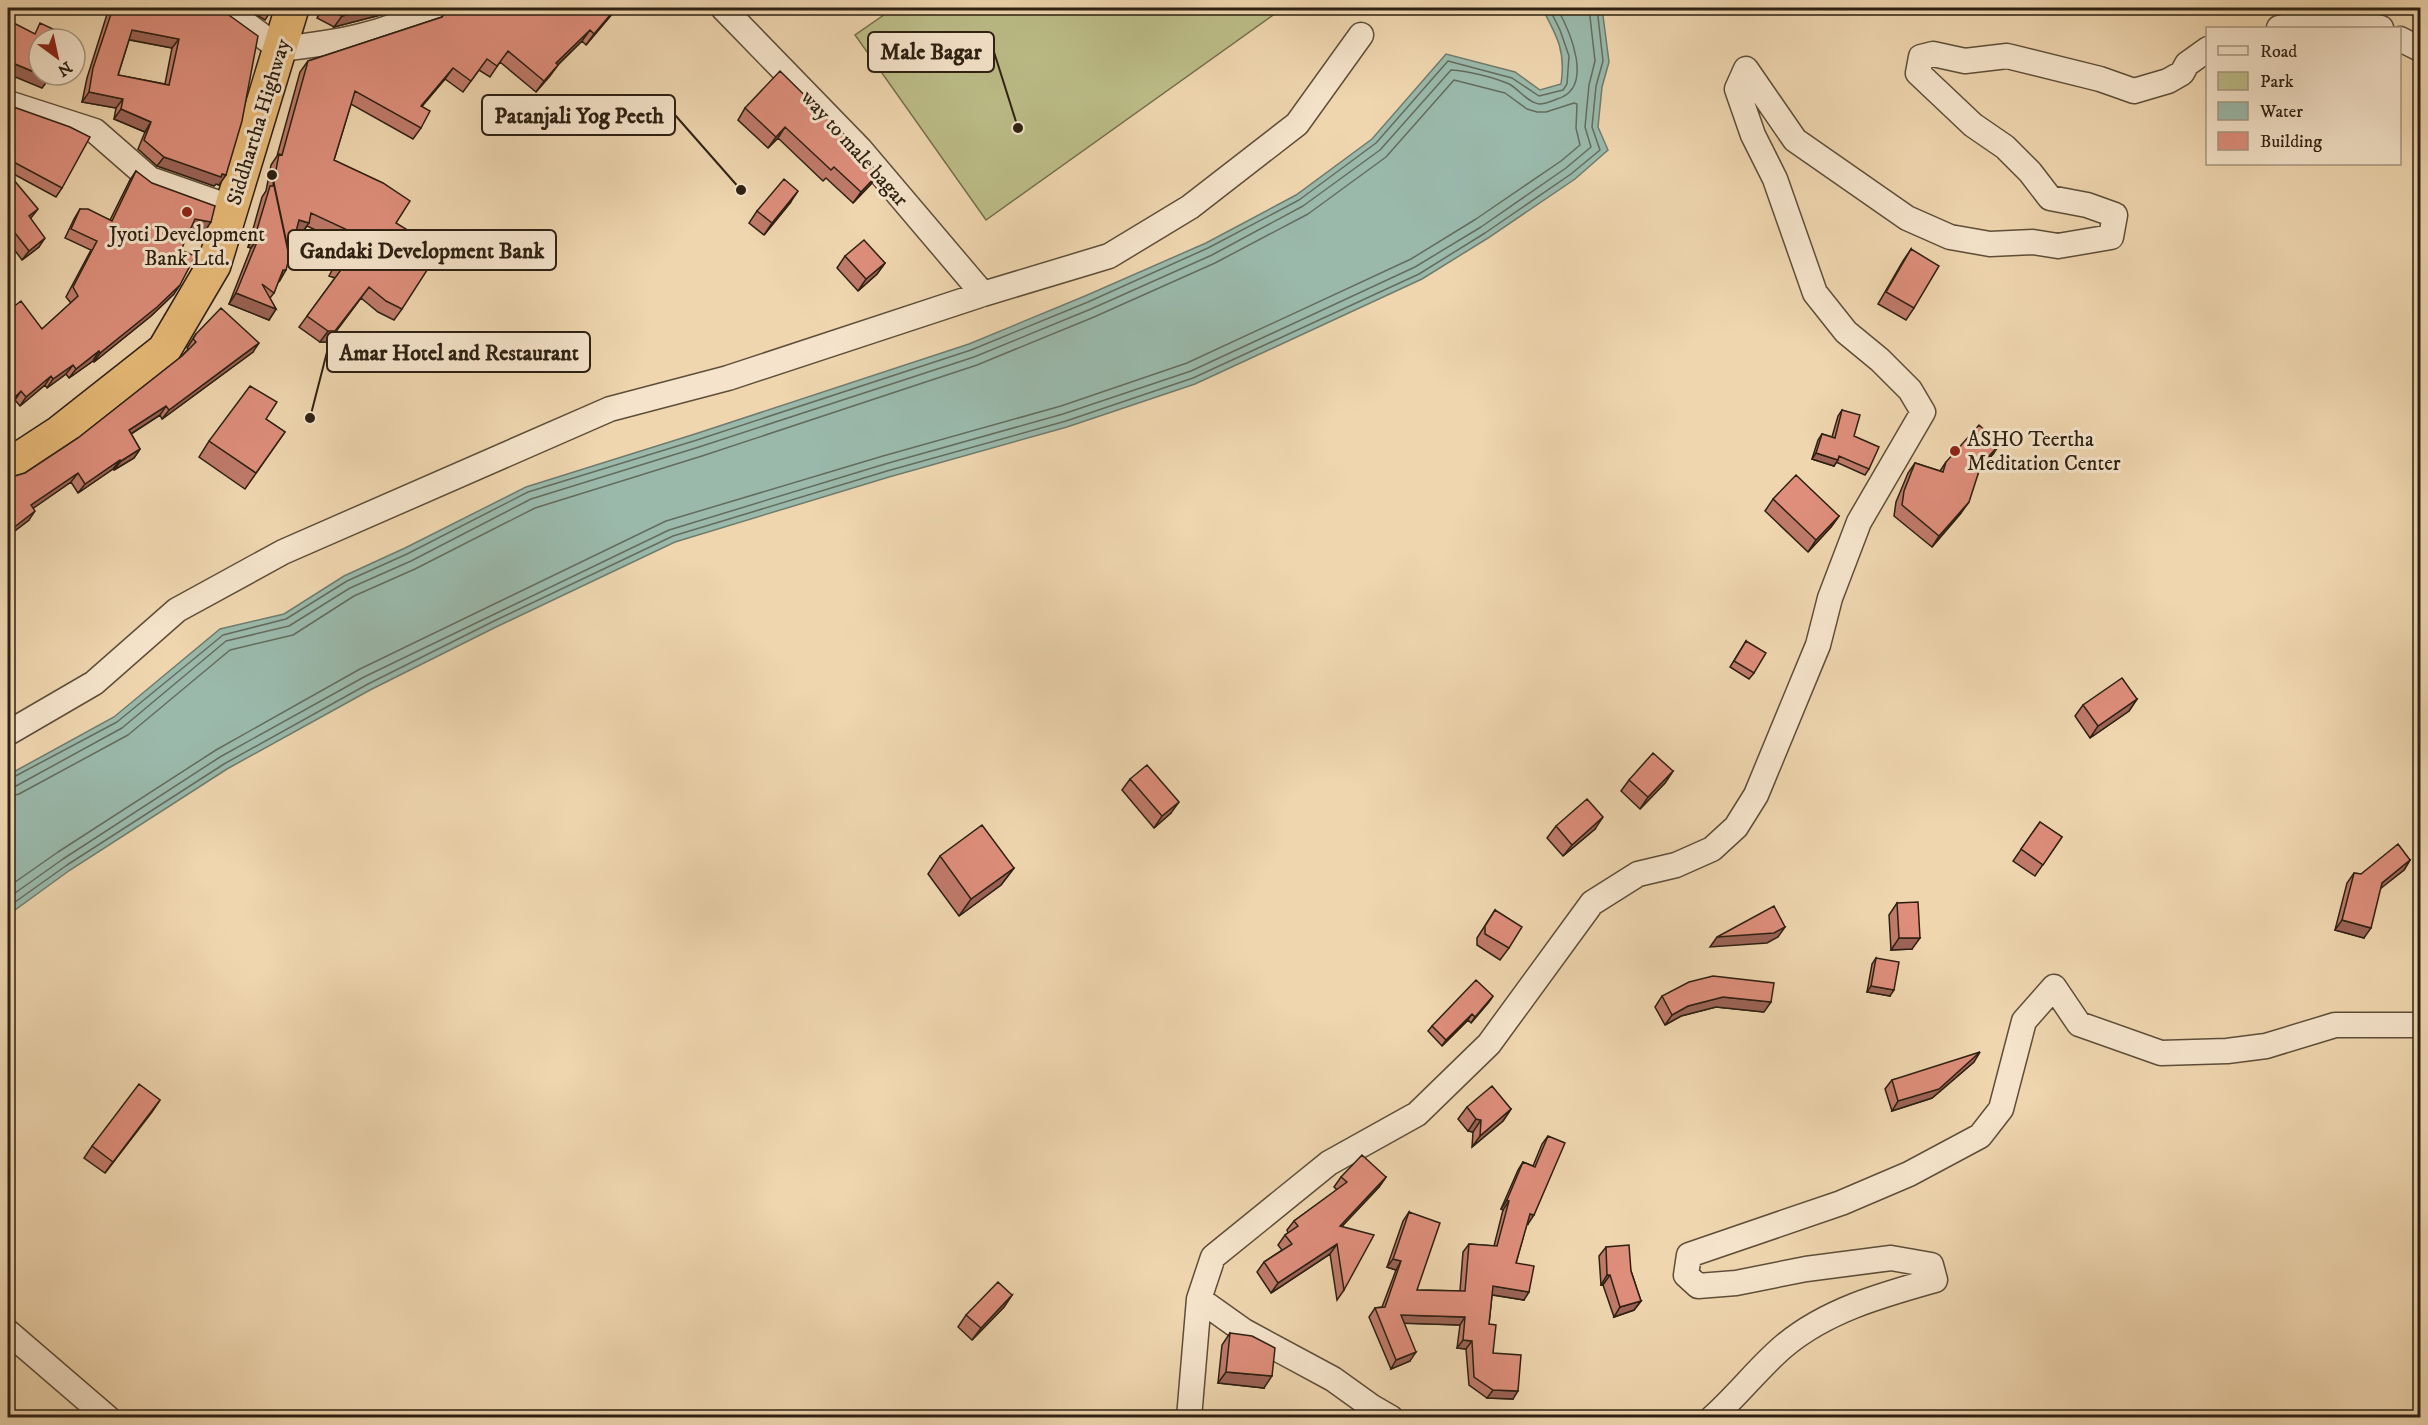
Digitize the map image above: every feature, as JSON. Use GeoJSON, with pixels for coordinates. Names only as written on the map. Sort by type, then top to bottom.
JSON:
{"type":"FeatureCollection","features":[{"type":"Feature","properties":{"kind":"highway","name":"Siddhartha Highway"},"geometry":{"type":"LineString","coordinates":[[8,466],[60,432],[164,350],[214,265],[292,8]]}},
{"type":"Feature","properties":{"kind":"street"},"geometry":{"type":"LineString","coordinates":[[224,8],[280,49],[324,44],[376,33],[402,24],[433,8]]}},
{"type":"Feature","properties":{"kind":"street","name":"way to male bagar"},"geometry":{"type":"LineString","coordinates":[[723,8],[860,149],[983,294]]}},
{"type":"Feature","properties":{"kind":"street"},"geometry":{"type":"LineString","coordinates":[[2283,27],[2337,15],[2377,27]]}},
{"type":"Feature","properties":{"kind":"street"},"geometry":{"type":"LineString","coordinates":[[8,733],[94,683],[177,610],[283,552],[610,409],[728,378],[983,294],[1109,256],[1190,207],[1297,124],[1361,35]]}},
{"type":"Feature","properties":{"kind":"street"},"geometry":{"type":"LineString","coordinates":[[2401,39],[2421,49]]}},
{"type":"Feature","properties":{"kind":"street"},"geometry":{"type":"LineString","coordinates":[[1189,1418],[1199,1299],[1213,1257],[1329,1163],[1417,1114],[1489,1044],[1592,903],[1638,874],[1677,865],[1712,849],[1736,826],[1756,795],[1818,645],[1830,598],[1859,522],[1923,412],[1910,390],[1880,360],[1846,332],[1815,293],[1775,179],[1753,135],[1737,88],[1746,69],[1795,140],[1906,218],[1950,237],[1990,244],[2033,242],[2058,246],[2111,237],[2115,215],[2050,198],[2030,172],[2005,147],[1973,125],[1918,73],[1921,57],[1933,54],[1965,61],[2007,57],[2100,79],[2134,91],[2175,77],[2182,73],[2187,64],[2206,50]]}},
{"type":"Feature","properties":{"kind":"street"},"geometry":{"type":"LineString","coordinates":[[8,103],[95,131],[150,179],[232,208]]}},
{"type":"Feature","properties":{"kind":"street"},"geometry":{"type":"LineString","coordinates":[[1712,1418],[1735,1398],[1782,1347],[1816,1322],[1885,1294],[1935,1280],[1931,1265],[1891,1258],[1806,1269],[1736,1283],[1698,1286],[1686,1275],[1689,1256],[1840,1203],[1909,1174],[1980,1136],[2001,1109],[2024,1021],[2054,987],[2079,1024],[2161,1053],[2227,1051],[2266,1046],[2335,1025],[2421,1024]]}},
{"type":"Feature","properties":{"kind":"street"},"geometry":{"type":"LineString","coordinates":[[1199,1299],[1244,1331],[1333,1379],[1391,1418]]}},
{"type":"Feature","properties":{"kind":"street"},"geometry":{"type":"LineString","coordinates":[[8,1332],[108,1418]]}},
{"type":"Feature","properties":{"kind":"green space"},"geometry":{"type":"Polygon","coordinates":[[[894,8],[1283,8],[986,220],[855,35],[894,8]]]}},
{"type":"Feature","properties":{"kind":"water"},"geometry":{"type":"Polygon","coordinates":[[[1542,8],[1602,8],[1609,62],[1602,87],[1598,127],[1608,150],[1575,179],[1422,279],[1195,384],[1067,427],[889,477],[675,542],[370,690],[227,769],[70,870],[8,915],[8,775],[114,717],[220,629],[284,614],[344,576],[526,487],[969,344],[1206,243],[1296,195],[1372,139],[1446,54],[1515,72],[1540,90],[1561,84],[1562,62],[1559,44],[1542,8]]]}},
{"type":"Feature","properties":{"kind":"building"},"geometry":{"type":"Polygon","coordinates":[[[113,8],[221,8],[258,36],[242,121],[226,175],[222,174],[221,177],[164,157],[144,140],[151,122],[121,109],[123,99],[89,92],[93,68],[113,8]],[[132,30],[118,75],[169,85],[179,39],[132,30]]]}},
{"type":"Feature","properties":{"kind":"building"},"geometry":{"type":"Polygon","coordinates":[[[326,8],[375,8],[342,16],[326,8]]]}},
{"type":"Feature","properties":{"kind":"building"},"geometry":{"type":"Polygon","coordinates":[[[449,8],[616,8],[594,34],[590,30],[556,63],[558,65],[544,81],[508,51],[497,66],[487,59],[471,81],[453,68],[421,106],[430,111],[421,128],[355,91],[334,160],[383,183],[410,201],[396,223],[440,250],[402,309],[386,301],[369,287],[335,331],[328,331],[307,316],[343,267],[337,264],[354,233],[311,213],[309,223],[299,220],[286,270],[283,270],[274,293],[262,284],[276,309],[236,293],[259,237],[255,236],[270,186],[273,186],[279,154],[282,155],[308,61],[442,17],[449,8]]]}},
{"type":"Feature","properties":{"kind":"building"},"geometry":{"type":"Polygon","coordinates":[[[8,20],[27,30],[27,69],[8,61],[8,20]]]}},
{"type":"Feature","properties":{"kind":"building"},"geometry":{"type":"Polygon","coordinates":[[[780,71],[855,145],[853,147],[879,173],[861,192],[834,167],[831,170],[785,127],[776,137],[745,108],[780,71]]]}},
{"type":"Feature","properties":{"kind":"building"},"geometry":{"type":"Polygon","coordinates":[[[8,105],[70,127],[90,137],[62,188],[8,159],[8,105]]]}},
{"type":"Feature","properties":{"kind":"building"},"geometry":{"type":"Polygon","coordinates":[[[136,171],[152,183],[215,206],[211,222],[195,219],[181,250],[195,256],[180,285],[157,307],[100,353],[99,351],[76,369],[73,365],[53,379],[51,376],[26,397],[21,391],[8,404],[8,311],[21,301],[42,329],[78,296],[73,287],[97,241],[71,229],[80,209],[88,209],[112,221],[136,171]]]}},
{"type":"Feature","properties":{"kind":"building"},"geometry":{"type":"Polygon","coordinates":[[[8,173],[38,209],[29,216],[45,238],[29,251],[8,224],[8,173]]]}},
{"type":"Feature","properties":{"kind":"building"},"geometry":{"type":"Polygon","coordinates":[[[784,179],[798,191],[772,223],[757,211],[784,179]]]}},
{"type":"Feature","properties":{"kind":"building"},"geometry":{"type":"Polygon","coordinates":[[[864,240],[885,263],[866,279],[845,256],[864,240]]]}},
{"type":"Feature","properties":{"kind":"building"},"geometry":{"type":"Polygon","coordinates":[[[1911,249],[1939,266],[1914,308],[1886,292],[1911,249]]]}},
{"type":"Feature","properties":{"kind":"building"},"geometry":{"type":"Polygon","coordinates":[[[221,308],[259,343],[169,410],[166,406],[129,430],[140,449],[85,484],[78,473],[31,505],[35,511],[8,532],[8,474],[15,476],[25,473],[78,438],[182,356],[196,342],[193,339],[196,334],[221,308]]]}},
{"type":"Feature","properties":{"kind":"building"},"geometry":{"type":"Polygon","coordinates":[[[250,386],[277,402],[266,419],[285,432],[256,473],[209,441],[250,386]]]}},
{"type":"Feature","properties":{"kind":"building"},"geometry":{"type":"Polygon","coordinates":[[[1842,410],[1860,415],[1854,436],[1879,447],[1869,469],[1839,456],[1838,460],[1816,453],[1822,434],[1835,438],[1842,410]]]}},
{"type":"Feature","properties":{"kind":"building"},"geometry":{"type":"Polygon","coordinates":[[[1979,425],[2000,444],[1981,465],[1969,502],[1939,536],[1902,505],[1904,491],[1915,463],[1943,472],[1946,462],[1979,425]]]}},
{"type":"Feature","properties":{"kind":"building"},"geometry":{"type":"Polygon","coordinates":[[[1796,475],[1839,516],[1816,540],[1773,499],[1796,475]]]}},
{"type":"Feature","properties":{"kind":"building"},"geometry":{"type":"Polygon","coordinates":[[[1746,641],[1766,653],[1754,673],[1734,661],[1746,641]]]}},
{"type":"Feature","properties":{"kind":"building"},"geometry":{"type":"Polygon","coordinates":[[[2122,678],[2137,699],[2098,726],[2083,705],[2122,678]]]}},
{"type":"Feature","properties":{"kind":"building"},"geometry":{"type":"Polygon","coordinates":[[[1653,753],[1673,771],[1648,797],[1629,780],[1653,753]]]}},
{"type":"Feature","properties":{"kind":"building"},"geometry":{"type":"Polygon","coordinates":[[[1147,765],[1179,802],[1162,816],[1130,779],[1147,765]]]}},
{"type":"Feature","properties":{"kind":"building"},"geometry":{"type":"Polygon","coordinates":[[[1587,799],[1603,817],[1572,845],[1556,826],[1587,799]]]}},
{"type":"Feature","properties":{"kind":"building"},"geometry":{"type":"Polygon","coordinates":[[[2040,822],[2062,837],[2043,865],[2021,849],[2040,822]]]}},
{"type":"Feature","properties":{"kind":"building"},"geometry":{"type":"Polygon","coordinates":[[[982,825],[1014,868],[971,899],[940,856],[982,825]]]}},
{"type":"Feature","properties":{"kind":"building"},"geometry":{"type":"Polygon","coordinates":[[[2398,844],[2410,860],[2382,883],[2371,928],[2342,920],[2354,873],[2361,874],[2398,844]]]}},
{"type":"Feature","properties":{"kind":"building"},"geometry":{"type":"Polygon","coordinates":[[[1918,902],[1920,938],[1899,938],[1897,903],[1918,902]]]}},
{"type":"Feature","properties":{"kind":"building"},"geometry":{"type":"Polygon","coordinates":[[[1774,906],[1785,927],[1774,933],[1717,937],[1774,906]]]}},
{"type":"Feature","properties":{"kind":"building"},"geometry":{"type":"Polygon","coordinates":[[[1495,910],[1522,927],[1509,948],[1485,934],[1485,926],[1495,910]]]}},
{"type":"Feature","properties":{"kind":"building"},"geometry":{"type":"Polygon","coordinates":[[[1876,958],[1899,962],[1894,990],[1871,986],[1876,958]]]}},
{"type":"Feature","properties":{"kind":"building"},"geometry":{"type":"Polygon","coordinates":[[[1713,976],[1774,983],[1771,1002],[1723,997],[1688,1006],[1672,1015],[1662,996],[1689,982],[1713,976]]]}},
{"type":"Feature","properties":{"kind":"building"},"geometry":{"type":"Polygon","coordinates":[[[1476,980],[1493,996],[1475,1017],[1472,1014],[1446,1040],[1432,1026],[1476,980]]]}},
{"type":"Feature","properties":{"kind":"building"},"geometry":{"type":"Polygon","coordinates":[[[1980,1052],[1939,1089],[1898,1101],[1892,1080],[1980,1052]]]}},
{"type":"Feature","properties":{"kind":"building"},"geometry":{"type":"Polygon","coordinates":[[[139,1084],[160,1100],[113,1162],[92,1146],[139,1084]]]}},
{"type":"Feature","properties":{"kind":"building"},"geometry":{"type":"Polygon","coordinates":[[[1492,1086],[1511,1109],[1480,1136],[1481,1120],[1476,1119],[1467,1107],[1492,1086]]]}},
{"type":"Feature","properties":{"kind":"building"},"geometry":{"type":"Polygon","coordinates":[[[1548,1136],[1565,1143],[1534,1215],[1530,1214],[1516,1263],[1534,1266],[1529,1292],[1493,1286],[1489,1324],[1496,1325],[1493,1353],[1521,1355],[1518,1391],[1493,1390],[1474,1377],[1472,1341],[1463,1340],[1465,1317],[1401,1315],[1416,1352],[1396,1360],[1375,1308],[1385,1307],[1401,1261],[1393,1259],[1409,1212],[1440,1223],[1417,1290],[1465,1291],[1469,1244],[1497,1246],[1509,1201],[1507,1200],[1523,1162],[1535,1167],[1548,1136]]]}},
{"type":"Feature","properties":{"kind":"building"},"geometry":{"type":"Polygon","coordinates":[[[1362,1155],[1386,1177],[1340,1226],[1374,1235],[1344,1290],[1337,1244],[1278,1283],[1264,1262],[1292,1244],[1285,1235],[1298,1226],[1294,1221],[1347,1182],[1341,1177],[1362,1155]]]}},
{"type":"Feature","properties":{"kind":"building"},"geometry":{"type":"Polygon","coordinates":[[[1629,1245],[1631,1271],[1641,1301],[1620,1307],[1610,1275],[1607,1275],[1606,1247],[1629,1245]]]}},
{"type":"Feature","properties":{"kind":"building"},"geometry":{"type":"Polygon","coordinates":[[[998,1282],[1012,1295],[981,1328],[966,1315],[998,1282]]]}},
{"type":"Feature","properties":{"kind":"building"},"geometry":{"type":"Polygon","coordinates":[[[1230,1333],[1252,1336],[1275,1348],[1272,1376],[1226,1372],[1230,1333]]]}},
{"type":"Feature","properties":{"kind":"place","name":"Male Bagar"},"geometry":{"type":"Point","coordinates":[1018,128]}},
{"type":"Feature","properties":{"kind":"place","name":"Gandaki Development Bank"},"geometry":{"type":"Point","coordinates":[272,175]}},
{"type":"Feature","properties":{"kind":"place","name":"Patanjali Yog Peeth"},"geometry":{"type":"Point","coordinates":[741,190]}},
{"type":"Feature","properties":{"kind":"place","name":"Jyoti Development Bank Ltd."},"geometry":{"type":"Point","coordinates":[187,212]}},
{"type":"Feature","properties":{"kind":"place","name":"Amar Hotel and Restaurant"},"geometry":{"type":"Point","coordinates":[310,418]}},
{"type":"Feature","properties":{"kind":"place","name":"ASHO Teertha Meditation Center"},"geometry":{"type":"Point","coordinates":[1955,451]}}]}
